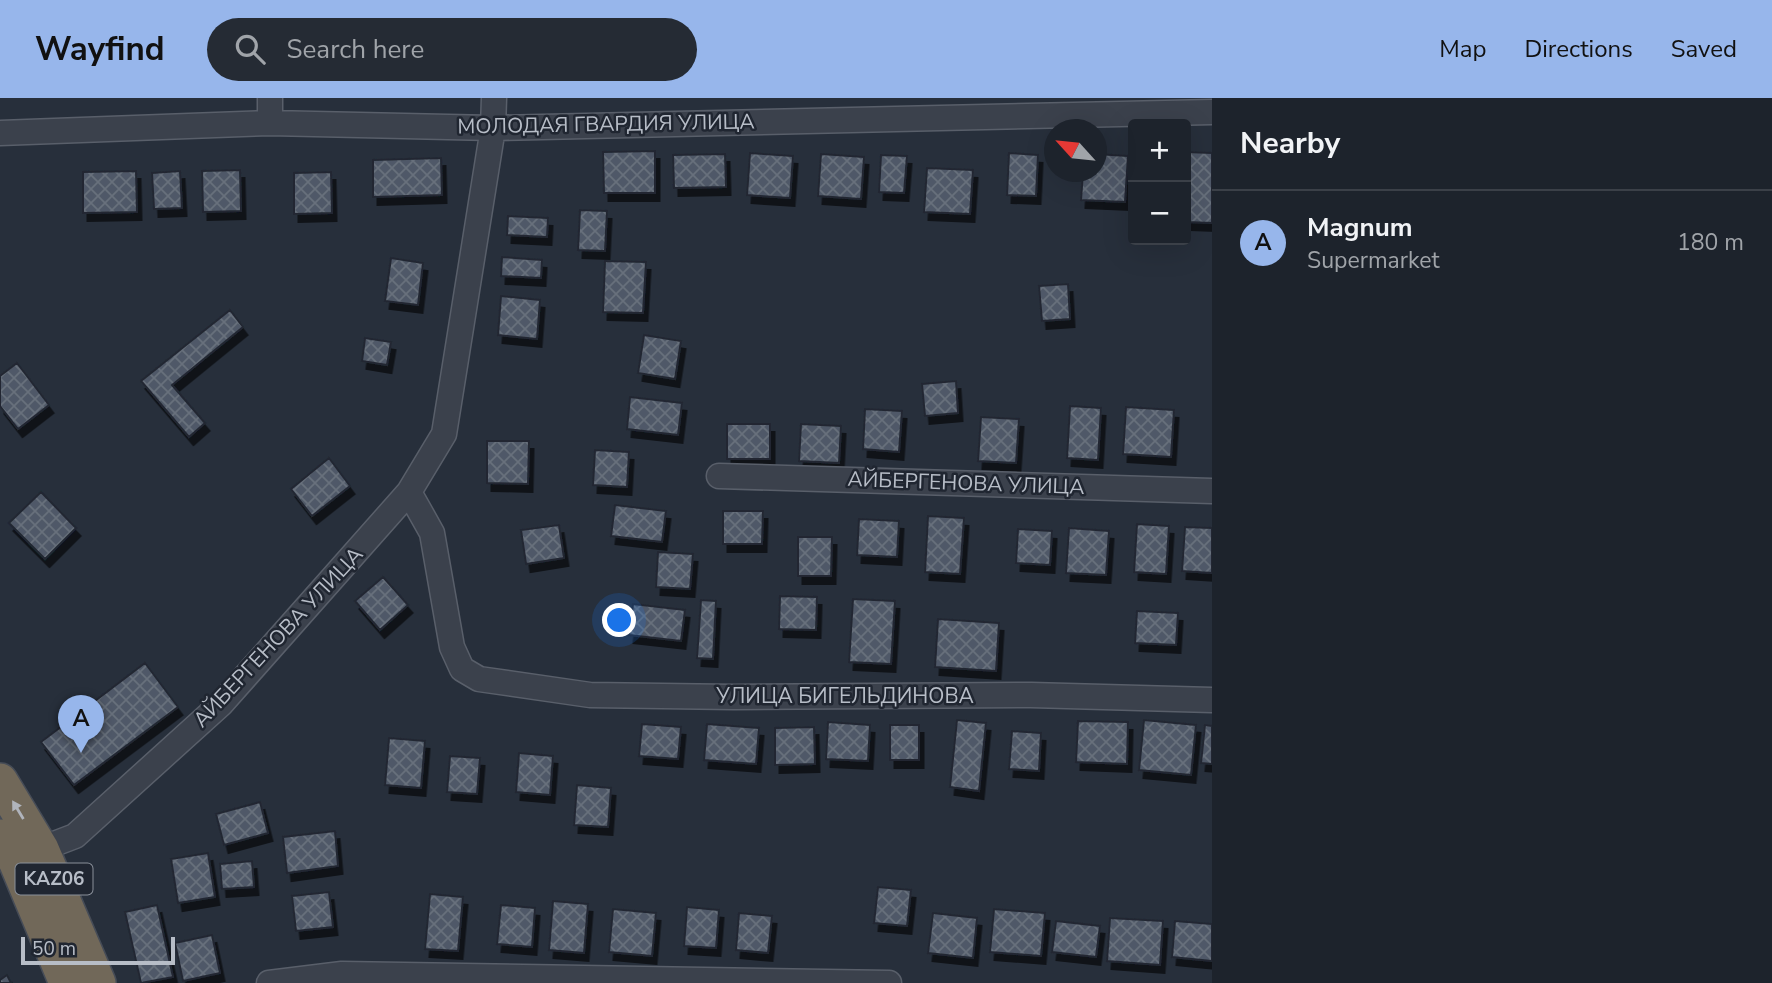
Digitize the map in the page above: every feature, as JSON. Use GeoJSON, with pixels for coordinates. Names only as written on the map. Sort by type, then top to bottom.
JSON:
{"type":"FeatureCollection","features":[{"type":"Feature","properties":{"kind":"highway","name":"KАZ06"},"geometry":{"type":"LineString","coordinates":[[0,781],[41,849],[98,983]]}},
{"type":"Feature","properties":{"kind":"highway","name":"KАZ06"},"geometry":{"type":"LineString","coordinates":[[0,837],[16,861],[67,983]]}},
{"type":"Feature","properties":{"kind":"street"},"geometry":{"type":"LineString","coordinates":[[270,98],[270,123]]}},
{"type":"Feature","properties":{"kind":"street","name":"АЙБЕРГЕНОВА УЛИЦА"},"geometry":{"type":"LineString","coordinates":[[41,849],[75,836],[220,704],[409,492],[444,434],[494,128],[494,98]]}},
{"type":"Feature","properties":{"kind":"street","name":"МОЛОДАЯ ГВАРДИЯ УЛИЦА"},"geometry":{"type":"LineString","coordinates":[[0,133],[270,123],[494,128],[1212,112]]}},
{"type":"Feature","properties":{"kind":"street","name":"АЙБЕРГЕНОВА УЛИЦА"},"geometry":{"type":"LineString","coordinates":[[719,476],[1212,491]]}},
{"type":"Feature","properties":{"kind":"street","name":"УЛИЦА БИГЕЛЬДИНОВА"},"geometry":{"type":"LineString","coordinates":[[409,492],[432,533],[452,647],[462,669],[479,679],[590,695],[1031,695],[1212,700]]}},
{"type":"Feature","properties":{"kind":"street"},"geometry":{"type":"LineString","coordinates":[[268,983],[342,974],[889,983]]}},
{"type":"Feature","properties":{"kind":"building"},"geometry":{"type":"Polygon","coordinates":[[[655,151],[655,193],[604,193],[603,152],[655,151]]]}},
{"type":"Feature","properties":{"kind":"building"},"geometry":{"type":"Polygon","coordinates":[[[1191,152],[1212,153],[1212,223],[1191,222],[1191,152]]]}},
{"type":"Feature","properties":{"kind":"building"},"geometry":{"type":"Polygon","coordinates":[[[750,153],[793,156],[790,198],[747,195],[750,153]]]}},
{"type":"Feature","properties":{"kind":"building"},"geometry":{"type":"Polygon","coordinates":[[[1009,153],[1038,155],[1036,196],[1007,195],[1009,153]]]}},
{"type":"Feature","properties":{"kind":"building"},"geometry":{"type":"Polygon","coordinates":[[[725,154],[726,187],[674,188],[673,155],[725,154]]]}},
{"type":"Feature","properties":{"kind":"building"},"geometry":{"type":"Polygon","coordinates":[[[821,154],[864,157],[861,199],[818,196],[821,154]]]}},
{"type":"Feature","properties":{"kind":"building"},"geometry":{"type":"Polygon","coordinates":[[[881,155],[907,156],[904,193],[879,192],[881,155]]]}},
{"type":"Feature","properties":{"kind":"building"},"geometry":{"type":"Polygon","coordinates":[[[1107,155],[1128,156],[1125,202],[1081,200],[1082,182],[1107,182],[1107,155]]]}},
{"type":"Feature","properties":{"kind":"building"},"geometry":{"type":"Polygon","coordinates":[[[441,158],[442,195],[373,197],[373,160],[441,158]]]}},
{"type":"Feature","properties":{"kind":"building"},"geometry":{"type":"Polygon","coordinates":[[[927,168],[973,170],[970,214],[924,212],[927,168]]]}},
{"type":"Feature","properties":{"kind":"building"},"geometry":{"type":"Polygon","coordinates":[[[240,170],[241,211],[203,212],[202,171],[240,170]]]}},
{"type":"Feature","properties":{"kind":"building"},"geometry":{"type":"Polygon","coordinates":[[[136,171],[137,212],[83,213],[83,172],[136,171]]]}},
{"type":"Feature","properties":{"kind":"building"},"geometry":{"type":"Polygon","coordinates":[[[180,171],[182,208],[154,209],[152,173],[180,171]]]}},
{"type":"Feature","properties":{"kind":"building"},"geometry":{"type":"Polygon","coordinates":[[[331,172],[332,213],[294,214],[294,173],[331,172]]]}},
{"type":"Feature","properties":{"kind":"building"},"geometry":{"type":"Polygon","coordinates":[[[580,210],[607,211],[605,251],[578,250],[580,210]]]}},
{"type":"Feature","properties":{"kind":"building"},"geometry":{"type":"Polygon","coordinates":[[[508,216],[548,218],[547,237],[507,235],[508,216]]]}},
{"type":"Feature","properties":{"kind":"building"},"geometry":{"type":"Polygon","coordinates":[[[502,257],[542,260],[541,278],[501,276],[502,257]]]}},
{"type":"Feature","properties":{"kind":"building"},"geometry":{"type":"Polygon","coordinates":[[[391,258],[423,263],[418,305],[385,301],[391,258]]]}},
{"type":"Feature","properties":{"kind":"building"},"geometry":{"type":"Polygon","coordinates":[[[605,261],[646,262],[643,313],[603,312],[605,261]]]}},
{"type":"Feature","properties":{"kind":"building"},"geometry":{"type":"Polygon","coordinates":[[[1068,284],[1070,319],[1042,321],[1039,286],[1068,284]]]}},
{"type":"Feature","properties":{"kind":"building"},"geometry":{"type":"Polygon","coordinates":[[[501,296],[540,300],[537,339],[498,335],[501,296]]]}},
{"type":"Feature","properties":{"kind":"building"},"geometry":{"type":"Polygon","coordinates":[[[230,310],[243,327],[172,385],[205,423],[189,437],[141,381],[230,310]]]}},
{"type":"Feature","properties":{"kind":"building"},"geometry":{"type":"Polygon","coordinates":[[[644,335],[681,341],[675,379],[638,373],[644,335]]]}},
{"type":"Feature","properties":{"kind":"building"},"geometry":{"type":"Polygon","coordinates":[[[365,338],[391,342],[387,365],[362,361],[365,338]]]}},
{"type":"Feature","properties":{"kind":"building"},"geometry":{"type":"Polygon","coordinates":[[[17,363],[49,405],[18,429],[0,406],[0,376],[17,363]]]}},
{"type":"Feature","properties":{"kind":"building"},"geometry":{"type":"Polygon","coordinates":[[[956,381],[958,413],[925,416],[922,384],[956,381]]]}},
{"type":"Feature","properties":{"kind":"building"},"geometry":{"type":"Polygon","coordinates":[[[630,397],[682,403],[678,435],[627,429],[630,397]]]}},
{"type":"Feature","properties":{"kind":"building"},"geometry":{"type":"Polygon","coordinates":[[[1070,406],[1101,408],[1098,460],[1067,458],[1070,406]]]}},
{"type":"Feature","properties":{"kind":"building"},"geometry":{"type":"Polygon","coordinates":[[[1126,407],[1174,410],[1171,457],[1123,454],[1126,407]]]}},
{"type":"Feature","properties":{"kind":"building"},"geometry":{"type":"Polygon","coordinates":[[[865,409],[902,411],[899,452],[863,449],[865,409]]]}},
{"type":"Feature","properties":{"kind":"building"},"geometry":{"type":"Polygon","coordinates":[[[981,417],[1019,419],[1016,463],[978,461],[981,417]]]}},
{"type":"Feature","properties":{"kind":"building"},"geometry":{"type":"Polygon","coordinates":[[[727,424],[770,424],[770,459],[727,459],[727,424]]]}},
{"type":"Feature","properties":{"kind":"building"},"geometry":{"type":"Polygon","coordinates":[[[801,424],[841,426],[839,463],[799,461],[801,424]]]}},
{"type":"Feature","properties":{"kind":"building"},"geometry":{"type":"Polygon","coordinates":[[[487,441],[529,441],[528,484],[487,483],[487,441]]]}},
{"type":"Feature","properties":{"kind":"building"},"geometry":{"type":"Polygon","coordinates":[[[595,450],[629,452],[627,487],[593,485],[595,450]]]}},
{"type":"Feature","properties":{"kind":"building"},"geometry":{"type":"Polygon","coordinates":[[[329,458],[350,486],[312,516],[291,489],[329,458]]]}},
{"type":"Feature","properties":{"kind":"building"},"geometry":{"type":"Polygon","coordinates":[[[41,492],[76,528],[45,559],[9,523],[41,492]]]}},
{"type":"Feature","properties":{"kind":"building"},"geometry":{"type":"Polygon","coordinates":[[[615,505],[666,511],[662,542],[611,536],[615,505]]]}},
{"type":"Feature","properties":{"kind":"building"},"geometry":{"type":"Polygon","coordinates":[[[723,511],[763,511],[762,544],[723,544],[723,511]]]}},
{"type":"Feature","properties":{"kind":"building"},"geometry":{"type":"Polygon","coordinates":[[[928,516],[964,518],[960,574],[925,572],[928,516]]]}},
{"type":"Feature","properties":{"kind":"building"},"geometry":{"type":"Polygon","coordinates":[[[859,519],[899,521],[897,557],[857,555],[859,519]]]}},
{"type":"Feature","properties":{"kind":"building"},"geometry":{"type":"Polygon","coordinates":[[[1137,524],[1169,526],[1166,574],[1134,572],[1137,524]]]}},
{"type":"Feature","properties":{"kind":"building"},"geometry":{"type":"Polygon","coordinates":[[[559,525],[564,558],[526,564],[521,530],[559,525]]]}},
{"type":"Feature","properties":{"kind":"building"},"geometry":{"type":"Polygon","coordinates":[[[1185,527],[1212,528],[1212,573],[1182,571],[1185,527]]]}},
{"type":"Feature","properties":{"kind":"building"},"geometry":{"type":"Polygon","coordinates":[[[1069,528],[1109,531],[1106,575],[1066,573],[1069,528]]]}},
{"type":"Feature","properties":{"kind":"building"},"geometry":{"type":"Polygon","coordinates":[[[1018,529],[1052,531],[1050,565],[1016,563],[1018,529]]]}},
{"type":"Feature","properties":{"kind":"building"},"geometry":{"type":"Polygon","coordinates":[[[798,537],[832,537],[831,576],[798,576],[798,537]]]}},
{"type":"Feature","properties":{"kind":"building"},"geometry":{"type":"Polygon","coordinates":[[[658,552],[693,554],[690,589],[656,587],[658,552]]]}},
{"type":"Feature","properties":{"kind":"building"},"geometry":{"type":"Polygon","coordinates":[[[383,577],[408,605],[380,630],[355,601],[383,577]]]}},
{"type":"Feature","properties":{"kind":"building"},"geometry":{"type":"Polygon","coordinates":[[[780,596],[817,597],[816,630],[779,629],[780,596]]]}},
{"type":"Feature","properties":{"kind":"building"},"geometry":{"type":"Polygon","coordinates":[[[853,599],[895,601],[891,664],[849,662],[853,599]]]}},
{"type":"Feature","properties":{"kind":"building"},"geometry":{"type":"Polygon","coordinates":[[[701,600],[716,601],[713,659],[697,658],[701,600]]]}},
{"type":"Feature","properties":{"kind":"building"},"geometry":{"type":"Polygon","coordinates":[[[633,604],[685,610],[681,641],[629,635],[633,604]]]}},
{"type":"Feature","properties":{"kind":"building"},"geometry":{"type":"Polygon","coordinates":[[[1137,611],[1178,613],[1176,645],[1135,643],[1137,611]]]}},
{"type":"Feature","properties":{"kind":"building"},"geometry":{"type":"Polygon","coordinates":[[[938,619],[999,623],[996,671],[935,667],[938,619]]]}},
{"type":"Feature","properties":{"kind":"building"},"geometry":{"type":"Polygon","coordinates":[[[145,663],[178,707],[74,785],[41,742],[145,663]]]}},
{"type":"Feature","properties":{"kind":"building"},"geometry":{"type":"Polygon","coordinates":[[[957,720],[986,723],[979,791],[950,787],[957,720]]]}},
{"type":"Feature","properties":{"kind":"building"},"geometry":{"type":"Polygon","coordinates":[[[1144,720],[1196,725],[1191,775],[1139,770],[1144,720]]]}},
{"type":"Feature","properties":{"kind":"building"},"geometry":{"type":"Polygon","coordinates":[[[1078,721],[1128,722],[1127,764],[1076,762],[1078,721]]]}},
{"type":"Feature","properties":{"kind":"building"},"geometry":{"type":"Polygon","coordinates":[[[828,722],[870,725],[868,761],[826,759],[828,722]]]}},
{"type":"Feature","properties":{"kind":"building"},"geometry":{"type":"Polygon","coordinates":[[[642,724],[681,727],[678,759],[639,756],[642,724]]]}},
{"type":"Feature","properties":{"kind":"building"},"geometry":{"type":"Polygon","coordinates":[[[707,724],[759,728],[756,764],[704,760],[707,724]]]}},
{"type":"Feature","properties":{"kind":"building"},"geometry":{"type":"Polygon","coordinates":[[[890,725],[919,725],[919,760],[890,760],[890,725]]]}},
{"type":"Feature","properties":{"kind":"building"},"geometry":{"type":"Polygon","coordinates":[[[1205,725],[1212,726],[1212,764],[1201,763],[1205,725]]]}},
{"type":"Feature","properties":{"kind":"building"},"geometry":{"type":"Polygon","coordinates":[[[814,727],[815,764],[775,765],[775,728],[814,727]]]}},
{"type":"Feature","properties":{"kind":"building"},"geometry":{"type":"Polygon","coordinates":[[[1012,731],[1041,733],[1039,771],[1009,769],[1012,731]]]}},
{"type":"Feature","properties":{"kind":"building"},"geometry":{"type":"Polygon","coordinates":[[[389,738],[425,741],[421,788],[385,785],[389,738]]]}},
{"type":"Feature","properties":{"kind":"building"},"geometry":{"type":"Polygon","coordinates":[[[519,753],[553,756],[550,795],[516,792],[519,753]]]}},
{"type":"Feature","properties":{"kind":"building"},"geometry":{"type":"Polygon","coordinates":[[[450,756],[480,758],[477,794],[447,792],[450,756]]]}},
{"type":"Feature","properties":{"kind":"building"},"geometry":{"type":"Polygon","coordinates":[[[577,785],[611,788],[608,827],[574,825],[577,785]]]}},
{"type":"Feature","properties":{"kind":"building"},"geometry":{"type":"Polygon","coordinates":[[[260,802],[268,833],[224,845],[216,814],[260,802]]]}},
{"type":"Feature","properties":{"kind":"building"},"geometry":{"type":"Polygon","coordinates":[[[335,831],[338,866],[287,873],[283,837],[335,831]]]}},
{"type":"Feature","properties":{"kind":"building"},"geometry":{"type":"Polygon","coordinates":[[[208,853],[215,897],[178,903],[171,859],[208,853]]]}},
{"type":"Feature","properties":{"kind":"building"},"geometry":{"type":"Polygon","coordinates":[[[252,861],[254,887],[222,889],[220,864],[252,861]]]}},
{"type":"Feature","properties":{"kind":"building"},"geometry":{"type":"Polygon","coordinates":[[[878,887],[911,890],[907,926],[874,923],[878,887]]]}},
{"type":"Feature","properties":{"kind":"building"},"geometry":{"type":"Polygon","coordinates":[[[329,892],[333,927],[296,931],[292,896],[329,892]]]}},
{"type":"Feature","properties":{"kind":"building"},"geometry":{"type":"Polygon","coordinates":[[[430,894],[463,897],[458,951],[425,949],[430,894]]]}},
{"type":"Feature","properties":{"kind":"building"},"geometry":{"type":"Polygon","coordinates":[[[553,901],[588,904],[584,953],[549,950],[553,901]]]}},
{"type":"Feature","properties":{"kind":"building"},"geometry":{"type":"Polygon","coordinates":[[[157,905],[173,977],[141,983],[125,912],[157,905]]]}},
{"type":"Feature","properties":{"kind":"building"},"geometry":{"type":"Polygon","coordinates":[[[501,905],[535,908],[532,947],[497,944],[501,905]]]}},
{"type":"Feature","properties":{"kind":"building"},"geometry":{"type":"Polygon","coordinates":[[[687,907],[719,910],[716,948],[684,946],[687,907]]]}},
{"type":"Feature","properties":{"kind":"building"},"geometry":{"type":"Polygon","coordinates":[[[613,909],[656,913],[652,956],[609,952],[613,909]]]}},
{"type":"Feature","properties":{"kind":"building"},"geometry":{"type":"Polygon","coordinates":[[[994,909],[1045,913],[1041,956],[990,952],[994,909]]]}},
{"type":"Feature","properties":{"kind":"building"},"geometry":{"type":"Polygon","coordinates":[[[739,913],[772,916],[768,953],[736,950],[739,913]]]}},
{"type":"Feature","properties":{"kind":"building"},"geometry":{"type":"Polygon","coordinates":[[[933,913],[977,918],[973,958],[928,953],[933,913]]]}},
{"type":"Feature","properties":{"kind":"building"},"geometry":{"type":"Polygon","coordinates":[[[1110,918],[1163,921],[1160,965],[1107,961],[1110,918]]]}},
{"type":"Feature","properties":{"kind":"building"},"geometry":{"type":"Polygon","coordinates":[[[1056,921],[1100,926],[1096,957],[1052,952],[1056,921]]]}},
{"type":"Feature","properties":{"kind":"building"},"geometry":{"type":"Polygon","coordinates":[[[1175,921],[1212,924],[1212,961],[1172,957],[1175,921]]]}},
{"type":"Feature","properties":{"kind":"building"},"geometry":{"type":"Polygon","coordinates":[[[212,935],[220,973],[183,981],[175,943],[212,935]]]}},
{"type":"Feature","properties":{"kind":"building"},"geometry":{"type":"Polygon","coordinates":[[[7,975],[11,983],[0,983],[0,980],[7,975]]]}},
{"type":"Feature","properties":{"kind":"place","name":"Magnum"},"geometry":{"type":"Point","coordinates":[81,753]}}]}
